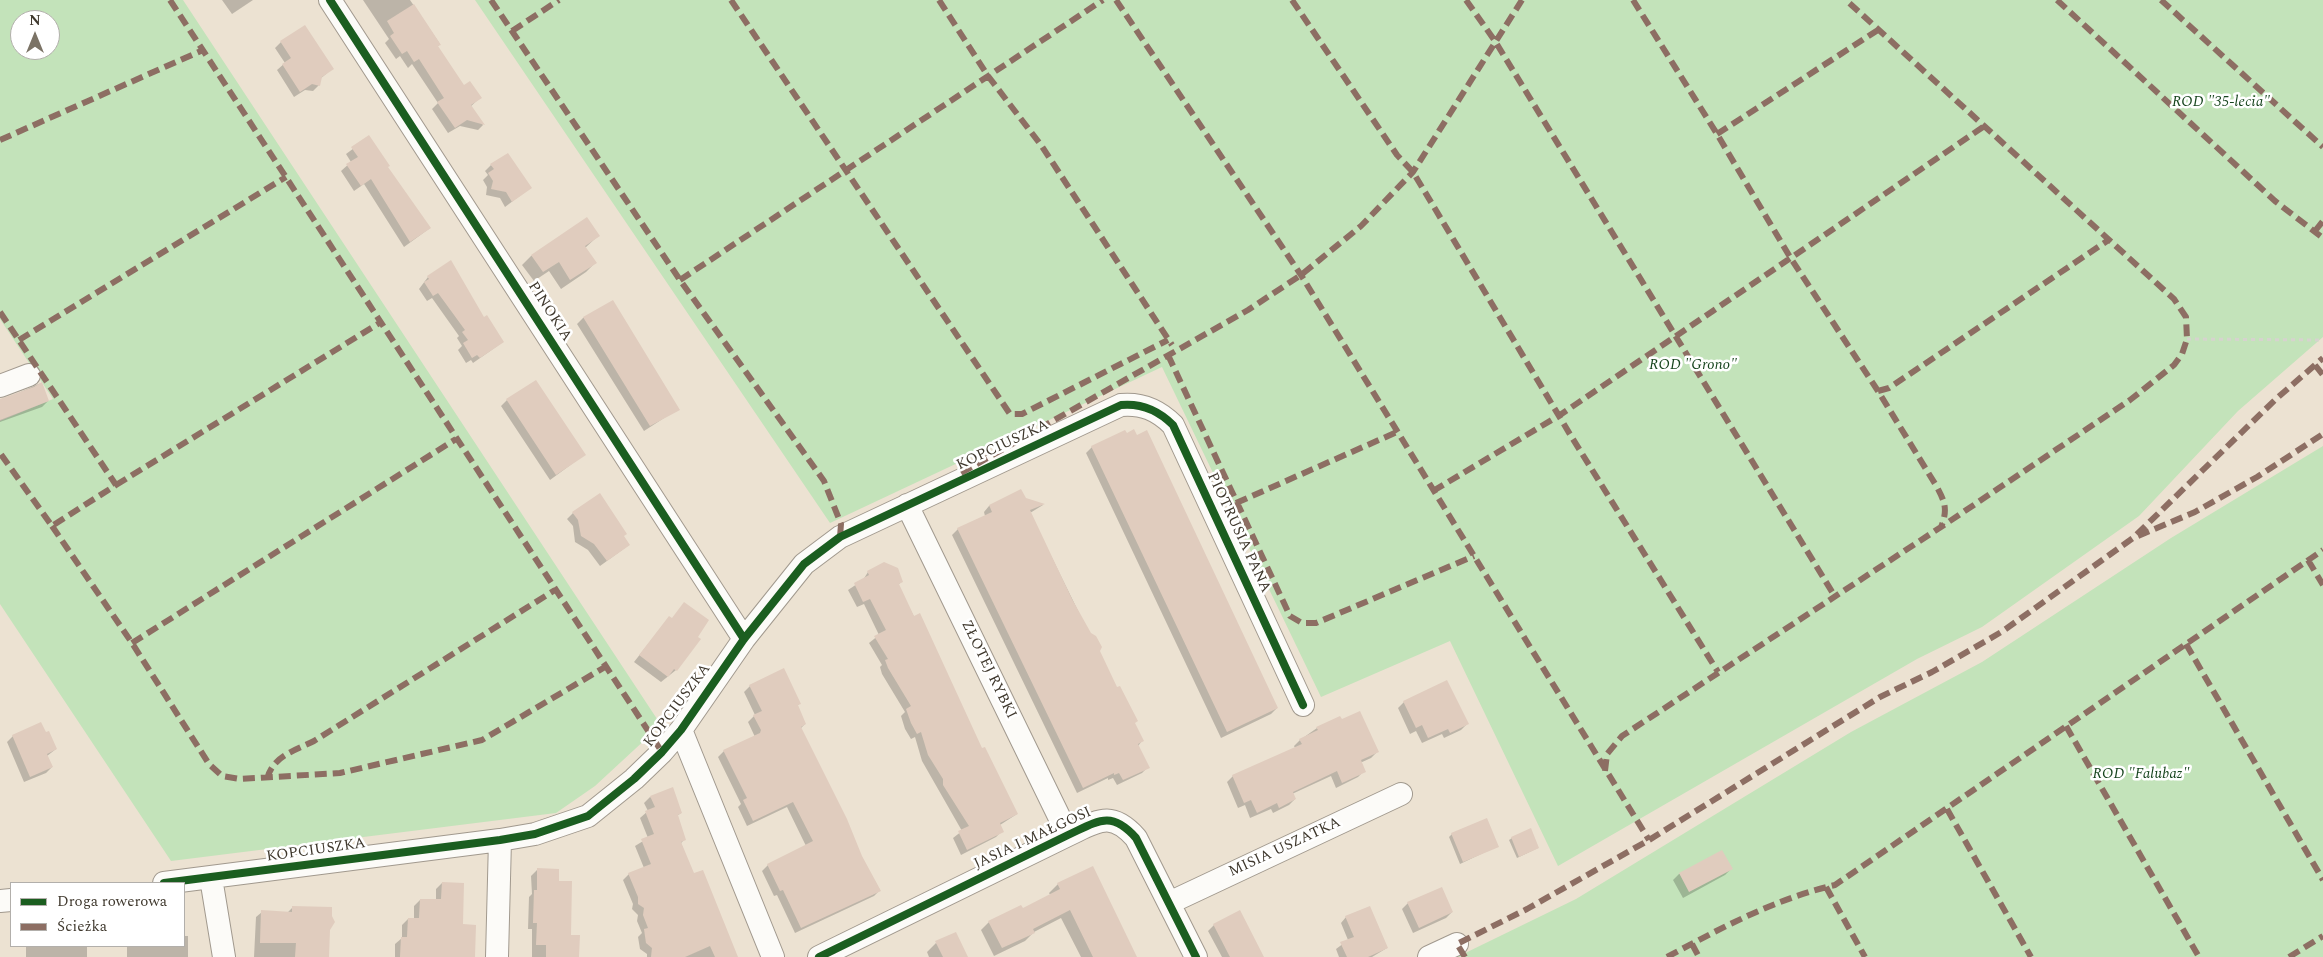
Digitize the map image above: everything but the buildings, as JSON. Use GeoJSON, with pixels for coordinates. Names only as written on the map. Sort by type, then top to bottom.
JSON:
{"type":"FeatureCollection","features":[{"type":"Feature","properties":{"kind":"street","name":"PINOKIA"},"geometry":{"type":"LineString","coordinates":[[330,0],[744,640]]}},
{"type":"Feature","properties":{"kind":"street"},"geometry":{"type":"LineString","coordinates":[[0,386],[29,375]]}},
{"type":"Feature","properties":{"kind":"street","name":"PIOTRUSIA PANA"},"geometry":{"type":"LineString","coordinates":[[1121,405],[1134,404],[1150,408],[1162,415],[1173,425],[1303,705]]}},
{"type":"Feature","properties":{"kind":"street","name":"KOPCIUSZKA"},"geometry":{"type":"LineString","coordinates":[[173,882],[500,840],[535,834],[588,816],[634,779],[682,730],[744,640],[804,564],[840,537],[1121,405]]}},
{"type":"Feature","properties":{"kind":"street","name":"ZŁOTEJ RYBKI"},"geometry":{"type":"LineString","coordinates":[[908,506],[1068,835]]}},
{"type":"Feature","properties":{"kind":"street"},"geometry":{"type":"LineString","coordinates":[[682,730],[773,957]]}},
{"type":"Feature","properties":{"kind":"street","name":"MISIA USZATKA"},"geometry":{"type":"LineString","coordinates":[[1169,903],[1401,794]]}},
{"type":"Feature","properties":{"kind":"street","name":"JASIA I MAŁGOSI"},"geometry":{"type":"LineString","coordinates":[[819,957],[1095,822],[1112,820],[1124,825],[1136,838],[1196,957]]}},
{"type":"Feature","properties":{"kind":"street"},"geometry":{"type":"LineString","coordinates":[[497,957],[500,840]]}},
{"type":"Feature","properties":{"kind":"street"},"geometry":{"type":"LineString","coordinates":[[211,878],[224,957]]}},
{"type":"Feature","properties":{"kind":"street"},"geometry":{"type":"LineString","coordinates":[[1428,957],[1458,944]]}},
{"type":"Feature","properties":{"kind":"path"},"geometry":{"type":"LineString","coordinates":[[2187,339],[2323,340]]}},
{"type":"Feature","properties":{"kind":"green space"},"geometry":{"type":"Polygon","coordinates":[[[0,0],[183,0],[661,725],[595,786],[556,813],[171,861],[0,604],[0,421],[53,399],[0,319],[0,0]]]}},
{"type":"Feature","properties":{"kind":"green space","name":"ROD \"Grono\""},"geometry":{"type":"Polygon","coordinates":[[[475,0],[2323,0],[2323,337],[2238,411],[2139,516],[1982,627],[1917,659],[1558,866],[1450,641],[1321,697],[1162,367],[830,523],[475,0]]]}},
{"type":"Feature","properties":{"kind":"green space","name":"ROD \"Falubaz\""},"geometry":{"type":"Polygon","coordinates":[[[2323,446],[2323,957],[1457,957],[1576,899],[1851,732],[1982,662],[2171,538],[2323,446]]]}},
{"type":"Feature","properties":{"kind":"marked path"},"geometry":{"type":"LineString","coordinates":[[170,0],[662,752]]}},
{"type":"Feature","properties":{"kind":"marked path"},"geometry":{"type":"LineString","coordinates":[[491,0],[680,280],[824,481],[841,524],[840,537]]}},
{"type":"Feature","properties":{"kind":"marked path"},"geometry":{"type":"LineString","coordinates":[[512,31],[559,0]]}},
{"type":"Feature","properties":{"kind":"marked path"},"geometry":{"type":"LineString","coordinates":[[731,0],[1010,414],[1022,414],[1168,340]]}},
{"type":"Feature","properties":{"kind":"marked path"},"geometry":{"type":"LineString","coordinates":[[939,0],[988,76],[1041,145],[1172,345]]}},
{"type":"Feature","properties":{"kind":"marked path"},"geometry":{"type":"LineString","coordinates":[[680,280],[1103,0]]}},
{"type":"Feature","properties":{"kind":"marked path"},"geometry":{"type":"LineString","coordinates":[[1116,0],[1301,275],[1649,840]]}},
{"type":"Feature","properties":{"kind":"marked path"},"geometry":{"type":"LineString","coordinates":[[1292,0],[1397,155],[1413,172],[1571,436],[1718,672]]}},
{"type":"Feature","properties":{"kind":"marked path"},"geometry":{"type":"LineString","coordinates":[[1466,0],[1495,41],[1834,595]]}},
{"type":"Feature","properties":{"kind":"marked path"},"geometry":{"type":"LineString","coordinates":[[961,473],[1248,310],[1301,275],[1361,226],[1413,172],[1522,0]]}},
{"type":"Feature","properties":{"kind":"marked path"},"geometry":{"type":"LineString","coordinates":[[1633,0],[1717,134],[1790,257],[1878,391],[1937,487],[1945,506],[1941,527]]}},
{"type":"Feature","properties":{"kind":"marked path"},"geometry":{"type":"LineString","coordinates":[[1605,771],[1607,754],[1622,736],[1941,527],[2130,400],[2174,365],[2182,354],[2187,339],[2186,317],[2174,299],[1846,0]]}},
{"type":"Feature","properties":{"kind":"marked path"},"geometry":{"type":"LineString","coordinates":[[2057,0],[2275,201],[2323,238]]}},
{"type":"Feature","properties":{"kind":"marked path"},"geometry":{"type":"LineString","coordinates":[[2161,0],[2323,147]]}},
{"type":"Feature","properties":{"kind":"marked path"},"geometry":{"type":"LineString","coordinates":[[1717,134],[1878,30]]}},
{"type":"Feature","properties":{"kind":"marked path"},"geometry":{"type":"LineString","coordinates":[[0,140],[203,50]]}},
{"type":"Feature","properties":{"kind":"marked path"},"geometry":{"type":"LineString","coordinates":[[1433,491],[1560,415],[1983,127]]}},
{"type":"Feature","properties":{"kind":"marked path"},"geometry":{"type":"LineString","coordinates":[[19,340],[286,177]]}},
{"type":"Feature","properties":{"kind":"marked path"},"geometry":{"type":"LineString","coordinates":[[2315,231],[2323,221]]}},
{"type":"Feature","properties":{"kind":"marked path"},"geometry":{"type":"LineString","coordinates":[[1878,391],[1889,388],[2110,239]]}},
{"type":"Feature","properties":{"kind":"marked path"},"geometry":{"type":"LineString","coordinates":[[0,312],[116,485],[52,526],[0,453]]}},
{"type":"Feature","properties":{"kind":"marked path"},"geometry":{"type":"LineString","coordinates":[[116,485],[381,322]]}},
{"type":"Feature","properties":{"kind":"marked path"},"geometry":{"type":"LineString","coordinates":[[1168,355],[1290,616],[1302,623],[1316,623],[1474,556]]}},
{"type":"Feature","properties":{"kind":"marked path"},"geometry":{"type":"LineString","coordinates":[[1465,957],[1457,944],[1527,909],[1649,840],[1880,697],[1932,672],[2003,631],[2133,538],[2276,399],[2323,358]]}},
{"type":"Feature","properties":{"kind":"marked path"},"geometry":{"type":"LineString","coordinates":[[2315,365],[2323,375]]}},
{"type":"Feature","properties":{"kind":"marked path"},"geometry":{"type":"LineString","coordinates":[[1236,503],[1397,432]]}},
{"type":"Feature","properties":{"kind":"marked path"},"geometry":{"type":"LineString","coordinates":[[2138,536],[2195,512],[2257,477],[2323,434]]}},
{"type":"Feature","properties":{"kind":"marked path"},"geometry":{"type":"LineString","coordinates":[[132,643],[456,439]]}},
{"type":"Feature","properties":{"kind":"marked path"},"geometry":{"type":"LineString","coordinates":[[52,526],[132,643],[209,764],[222,776],[240,779],[340,773],[482,740],[605,667]]}},
{"type":"Feature","properties":{"kind":"marked path"},"geometry":{"type":"LineString","coordinates":[[1667,957],[1749,915],[1791,898],[1835,885],[2323,550]]}},
{"type":"Feature","properties":{"kind":"marked path"},"geometry":{"type":"LineString","coordinates":[[2308,560],[2323,585]]}},
{"type":"Feature","properties":{"kind":"marked path"},"geometry":{"type":"LineString","coordinates":[[267,779],[274,765],[285,755],[314,741],[555,590]]}},
{"type":"Feature","properties":{"kind":"marked path"},"geometry":{"type":"LineString","coordinates":[[2186,644],[2323,880]]}},
{"type":"Feature","properties":{"kind":"marked path"},"geometry":{"type":"LineString","coordinates":[[2066,726],[2199,957]]}},
{"type":"Feature","properties":{"kind":"marked path"},"geometry":{"type":"LineString","coordinates":[[1947,809],[2031,957]]}},
{"type":"Feature","properties":{"kind":"marked path"},"geometry":{"type":"LineString","coordinates":[[1826,887],[1865,957]]}},
{"type":"Feature","properties":{"kind":"marked path"},"geometry":{"type":"LineString","coordinates":[[2289,957],[2323,936]]}},
{"type":"Feature","properties":{"kind":"marked path"},"geometry":{"type":"LineString","coordinates":[[1692,944],[1699,957]]}},
{"type":"Feature","properties":{"kind":"cycle path"},"geometry":{"type":"LineString","coordinates":[[330,0],[744,639]]}},
{"type":"Feature","properties":{"kind":"cycle path"},"geometry":{"type":"LineString","coordinates":[[172,882],[500,840],[535,834],[588,816],[634,779],[662,752],[681,730],[744,639],[804,564],[840,537],[1121,405],[1143,406],[1162,415],[1173,425],[1303,705]]}},
{"type":"Feature","properties":{"kind":"cycle path"},"geometry":{"type":"LineString","coordinates":[[819,957],[1079,830],[1096,822],[1104,821],[1119,824],[1136,838],[1196,957]]}},
{"type":"Feature","properties":{"kind":"park label","name":"ROD \"35-lecia\""},"geometry":{"type":"Point","coordinates":[2221,103]}}]}
